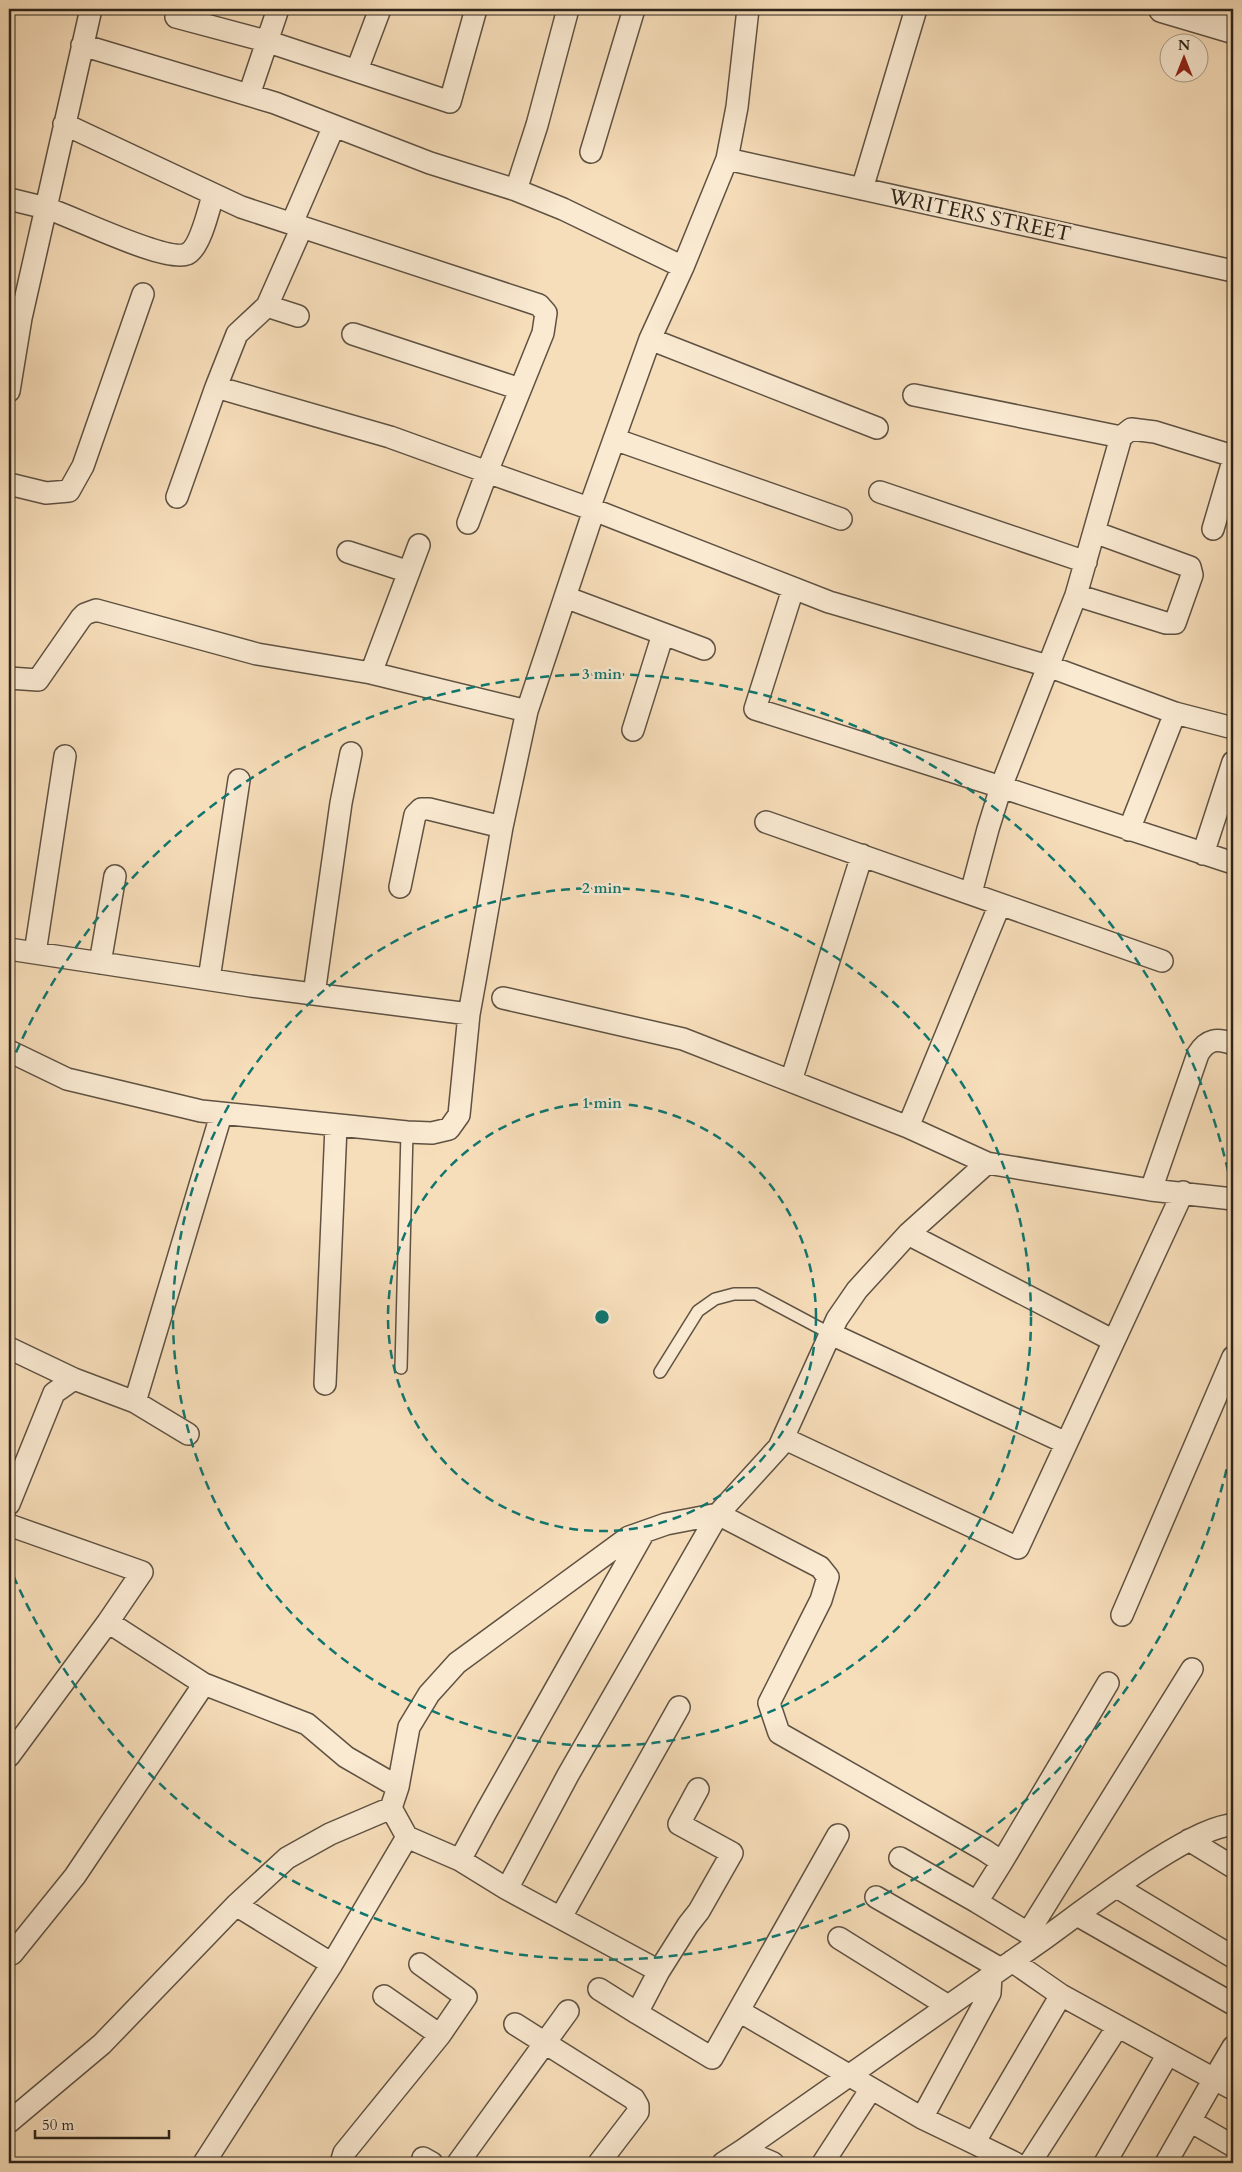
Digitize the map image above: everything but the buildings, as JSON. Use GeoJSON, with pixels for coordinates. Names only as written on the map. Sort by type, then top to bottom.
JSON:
{"type":"FeatureCollection","features":[{"type":"Feature","properties":{"kind":"street"},"geometry":{"type":"LineString","coordinates":[[9,391],[21,318],[91,9]]}},
{"type":"Feature","properties":{"kind":"street"},"geometry":{"type":"LineString","coordinates":[[180,9],[176,17],[266,41],[450,102],[476,9]]}},
{"type":"Feature","properties":{"kind":"street"},"geometry":{"type":"LineString","coordinates":[[249,95],[278,9]]}},
{"type":"Feature","properties":{"kind":"street"},"geometry":{"type":"LineString","coordinates":[[356,70],[380,9]]}},
{"type":"Feature","properties":{"kind":"street"},"geometry":{"type":"LineString","coordinates":[[516,190],[537,125],[568,9]]}},
{"type":"Feature","properties":{"kind":"street"},"geometry":{"type":"LineString","coordinates":[[591,152],[634,9]]}},
{"type":"Feature","properties":{"kind":"street"},"geometry":{"type":"LineString","coordinates":[[9,1051],[66,1079],[221,1115],[432,1133],[449,1128],[459,1115],[469,1014],[502,827],[526,711],[565,597],[614,440],[650,339],[683,267],[727,159],[738,107],[748,9]]}},
{"type":"Feature","properties":{"kind":"street"},"geometry":{"type":"LineString","coordinates":[[862,189],[916,9]]}},
{"type":"Feature","properties":{"kind":"street"},"geometry":{"type":"LineString","coordinates":[[1162,9],[1233,30]]}},
{"type":"Feature","properties":{"kind":"street"},"geometry":{"type":"LineString","coordinates":[[82,45],[249,95],[430,163],[516,190],[568,212],[683,267]]}},
{"type":"Feature","properties":{"kind":"street"},"geometry":{"type":"LineString","coordinates":[[64,124],[213,195],[297,225],[539,305],[546,314],[542,333],[468,523]]}},
{"type":"Feature","properties":{"kind":"street"},"geometry":{"type":"LineString","coordinates":[[177,497],[237,334],[267,306],[334,126]]}},
{"type":"Feature","properties":{"kind":"street","name":"WRITERS STREET"},"geometry":{"type":"LineString","coordinates":[[727,159],[1233,271]]}},
{"type":"Feature","properties":{"kind":"street"},"geometry":{"type":"LineString","coordinates":[[9,199],[47,209],[157,251],[186,254],[194,249],[198,241],[213,195]]}},
{"type":"Feature","properties":{"kind":"street"},"geometry":{"type":"LineString","coordinates":[[9,484],[46,493],[69,491],[83,466],[143,294]]}},
{"type":"Feature","properties":{"kind":"street"},"geometry":{"type":"LineString","coordinates":[[267,306],[298,316]]}},
{"type":"Feature","properties":{"kind":"street"},"geometry":{"type":"LineString","coordinates":[[353,334],[520,389]]}},
{"type":"Feature","properties":{"kind":"street"},"geometry":{"type":"LineString","coordinates":[[650,339],[877,428]]}},
{"type":"Feature","properties":{"kind":"street"},"geometry":{"type":"LineString","coordinates":[[216,387],[390,437],[591,509],[829,602],[1048,666],[1175,713],[1233,728]]}},
{"type":"Feature","properties":{"kind":"street"},"geometry":{"type":"LineString","coordinates":[[914,395],[1121,437]]}},
{"type":"Feature","properties":{"kind":"street"},"geometry":{"type":"LineString","coordinates":[[971,894],[1001,787],[1076,595],[1121,437],[1131,429],[1155,432],[1233,456]]}},
{"type":"Feature","properties":{"kind":"street"},"geometry":{"type":"LineString","coordinates":[[614,440],[841,519]]}},
{"type":"Feature","properties":{"kind":"street"},"geometry":{"type":"LineString","coordinates":[[1213,529],[1233,461]]}},
{"type":"Feature","properties":{"kind":"street"},"geometry":{"type":"LineString","coordinates":[[880,492],[1086,562]]}},
{"type":"Feature","properties":{"kind":"street"},"geometry":{"type":"LineString","coordinates":[[1076,595],[1172,624],[1177,620],[1192,575],[1192,570],[1188,565],[1094,532]]}},
{"type":"Feature","properties":{"kind":"street"},"geometry":{"type":"LineString","coordinates":[[371,673],[419,545]]}},
{"type":"Feature","properties":{"kind":"street"},"geometry":{"type":"LineString","coordinates":[[348,552],[409,572]]}},
{"type":"Feature","properties":{"kind":"street"},"geometry":{"type":"LineString","coordinates":[[793,589],[755,709],[1233,863]]}},
{"type":"Feature","properties":{"kind":"street"},"geometry":{"type":"LineString","coordinates":[[565,597],[704,649]]}},
{"type":"Feature","properties":{"kind":"street"},"geometry":{"type":"LineString","coordinates":[[9,678],[38,680],[81,618],[85,614],[96,610],[257,654],[371,673],[526,711]]}},
{"type":"Feature","properties":{"kind":"street"},"geometry":{"type":"LineString","coordinates":[[634,730],[662,634]]}},
{"type":"Feature","properties":{"kind":"street"},"geometry":{"type":"LineString","coordinates":[[1130,830],[1175,713]]}},
{"type":"Feature","properties":{"kind":"street"},"geometry":{"type":"LineString","coordinates":[[314,994],[341,803],[351,753]]}},
{"type":"Feature","properties":{"kind":"street"},"geometry":{"type":"LineString","coordinates":[[36,953],[65,756]]}},
{"type":"Feature","properties":{"kind":"street"},"geometry":{"type":"LineString","coordinates":[[1203,854],[1233,762]]}},
{"type":"Feature","properties":{"kind":"street"},"geometry":{"type":"LineString","coordinates":[[209,979],[239,780]]}},
{"type":"Feature","properties":{"kind":"street"},"geometry":{"type":"LineString","coordinates":[[400,887],[414,819],[419,811],[429,809],[502,827]]}},
{"type":"Feature","properties":{"kind":"street"},"geometry":{"type":"LineString","coordinates":[[766,822],[1162,961]]}},
{"type":"Feature","properties":{"kind":"street"},"geometry":{"type":"LineString","coordinates":[[791,1081],[862,855]]}},
{"type":"Feature","properties":{"kind":"street"},"geometry":{"type":"LineString","coordinates":[[100,962],[115,876]]}},
{"type":"Feature","properties":{"kind":"street"},"geometry":{"type":"LineString","coordinates":[[908,1127],[1000,904]]}},
{"type":"Feature","properties":{"kind":"street"},"geometry":{"type":"LineString","coordinates":[[9,949],[314,994],[469,1014]]}},
{"type":"Feature","properties":{"kind":"street"},"geometry":{"type":"LineString","coordinates":[[503,998],[684,1039],[908,1127],[987,1163],[1151,1190],[1183,1192],[1233,1199]]}},
{"type":"Feature","properties":{"kind":"street"},"geometry":{"type":"LineString","coordinates":[[1151,1190],[1198,1054],[1204,1045],[1211,1040],[1221,1040],[1233,1044]]}},
{"type":"Feature","properties":{"kind":"street"},"geometry":{"type":"LineString","coordinates":[[135,1402],[221,1115]]}},
{"type":"Feature","properties":{"kind":"street"},"geometry":{"type":"LineString","coordinates":[[325,1384],[336,1126]]}},
{"type":"Feature","properties":{"kind":"street"},"geometry":{"type":"LineString","coordinates":[[507,1889],[568,1775],[718,1514],[779,1447],[838,1319],[857,1290],[908,1234],[987,1163]]}},
{"type":"Feature","properties":{"kind":"street"},"geometry":{"type":"LineString","coordinates":[[783,1438],[1018,1548],[1183,1192]]}},
{"type":"Feature","properties":{"kind":"street"},"geometry":{"type":"LineString","coordinates":[[908,1234],[1114,1341]]}},
{"type":"Feature","properties":{"kind":"street"},"geometry":{"type":"LineString","coordinates":[[831,1334],[1066,1443]]}},
{"type":"Feature","properties":{"kind":"street"},"geometry":{"type":"LineString","coordinates":[[9,1348],[74,1379],[135,1402],[188,1434]]}},
{"type":"Feature","properties":{"kind":"street"},"geometry":{"type":"LineString","coordinates":[[1122,1615],[1233,1357]]}},
{"type":"Feature","properties":{"kind":"street"},"geometry":{"type":"LineString","coordinates":[[9,1504],[54,1393],[74,1379]]}},
{"type":"Feature","properties":{"kind":"street"},"geometry":{"type":"LineString","coordinates":[[659,1971],[507,1889],[460,1860],[407,1837],[391,1808],[398,1787],[409,1728],[429,1694],[457,1663],[628,1537],[666,1524],[718,1514],[820,1568],[828,1577],[821,1600],[769,1703],[779,1733],[1002,1862]]}},
{"type":"Feature","properties":{"kind":"street"},"geometry":{"type":"LineString","coordinates":[[9,1525],[142,1572],[108,1622],[9,1756]]}},
{"type":"Feature","properties":{"kind":"street"},"geometry":{"type":"LineString","coordinates":[[460,1860],[644,1532]]}},
{"type":"Feature","properties":{"kind":"street"},"geometry":{"type":"LineString","coordinates":[[108,1622],[204,1684],[307,1724],[346,1757],[398,1787]]}},
{"type":"Feature","properties":{"kind":"street"},"geometry":{"type":"LineString","coordinates":[[1035,1937],[1192,1669]]}},
{"type":"Feature","properties":{"kind":"street"},"geometry":{"type":"LineString","coordinates":[[977,1902],[1108,1683]]}},
{"type":"Feature","properties":{"kind":"street"},"geometry":{"type":"LineString","coordinates":[[9,1952],[12,1954],[75,1876],[204,1684]]}},
{"type":"Feature","properties":{"kind":"street"},"geometry":{"type":"LineString","coordinates":[[561,1917],[679,1707]]}},
{"type":"Feature","properties":{"kind":"street"},"geometry":{"type":"LineString","coordinates":[[637,2013],[659,1971],[699,1911],[732,1853],[679,1824],[698,1789]]}},
{"type":"Feature","properties":{"kind":"street"},"geometry":{"type":"LineString","coordinates":[[9,2122],[102,2044],[236,1905],[287,1858],[330,1834],[391,1808]]}},
{"type":"Feature","properties":{"kind":"street"},"geometry":{"type":"LineString","coordinates":[[724,2163],[1001,1969],[1035,1937],[1077,1915],[1189,1840],[1226,1825],[1233,1825]]}},
{"type":"Feature","properties":{"kind":"street"},"geometry":{"type":"LineString","coordinates":[[599,1989],[712,2058],[838,1835]]}},
{"type":"Feature","properties":{"kind":"street"},"geometry":{"type":"LineString","coordinates":[[204,2163],[332,1964],[407,1837]]}},
{"type":"Feature","properties":{"kind":"street"},"geometry":{"type":"LineString","coordinates":[[1189,1840],[1233,1867]]}},
{"type":"Feature","properties":{"kind":"street"},"geometry":{"type":"LineString","coordinates":[[900,1858],[1035,1937]]}},
{"type":"Feature","properties":{"kind":"street"},"geometry":{"type":"LineString","coordinates":[[1117,1887],[1233,1957]]}},
{"type":"Feature","properties":{"kind":"street"},"geometry":{"type":"LineString","coordinates":[[876,1897],[1001,1969],[1061,1994],[1233,2089]]}},
{"type":"Feature","properties":{"kind":"street"},"geometry":{"type":"LineString","coordinates":[[236,1905],[332,1964]]}},
{"type":"Feature","properties":{"kind":"street"},"geometry":{"type":"LineString","coordinates":[[1077,1915],[1233,2004]]}},
{"type":"Feature","properties":{"kind":"street"},"geometry":{"type":"LineString","coordinates":[[839,1938],[948,2006]]}},
{"type":"Feature","properties":{"kind":"street"},"geometry":{"type":"LineString","coordinates":[[341,2163],[344,2153],[440,2034],[466,1997],[420,1964]]}},
{"type":"Feature","properties":{"kind":"street"},"geometry":{"type":"LineString","coordinates":[[922,2118],[990,1993],[1001,1969]]}},
{"type":"Feature","properties":{"kind":"street"},"geometry":{"type":"LineString","coordinates":[[974,2143],[1061,1994]]}},
{"type":"Feature","properties":{"kind":"street"},"geometry":{"type":"LineString","coordinates":[[384,1996],[440,2034]]}},
{"type":"Feature","properties":{"kind":"street"},"geometry":{"type":"LineString","coordinates":[[458,2163],[547,2043],[568,2011]]}},
{"type":"Feature","properties":{"kind":"street"},"geometry":{"type":"LineString","coordinates":[[739,2011],[847,2076],[922,2118],[1015,2163]]}},
{"type":"Feature","properties":{"kind":"street"},"geometry":{"type":"LineString","coordinates":[[515,2024],[634,2099],[638,2106],[638,2112],[599,2163]]}},
{"type":"Feature","properties":{"kind":"street"},"geometry":{"type":"LineString","coordinates":[[1030,2163],[1118,2026]]}},
{"type":"Feature","properties":{"kind":"street"},"geometry":{"type":"LineString","coordinates":[[1166,2163],[1233,2047]]}},
{"type":"Feature","properties":{"kind":"street"},"geometry":{"type":"LineString","coordinates":[[1105,2163],[1168,2054]]}},
{"type":"Feature","properties":{"kind":"street"},"geometry":{"type":"LineString","coordinates":[[823,2163],[871,2089]]}},
{"type":"Feature","properties":{"kind":"street"},"geometry":{"type":"LineString","coordinates":[[1190,2121],[1233,2146]]}},
{"type":"Feature","properties":{"kind":"street"},"geometry":{"type":"LineString","coordinates":[[743,2150],[774,2163]]}},
{"type":"Feature","properties":{"kind":"lane"},"geometry":{"type":"LineString","coordinates":[[401,1368],[406,1132]]}},
{"type":"Feature","properties":{"kind":"lane"},"geometry":{"type":"LineString","coordinates":[[660,1372],[698,1311],[715,1299],[734,1294],[756,1294],[831,1334]]}}]}
